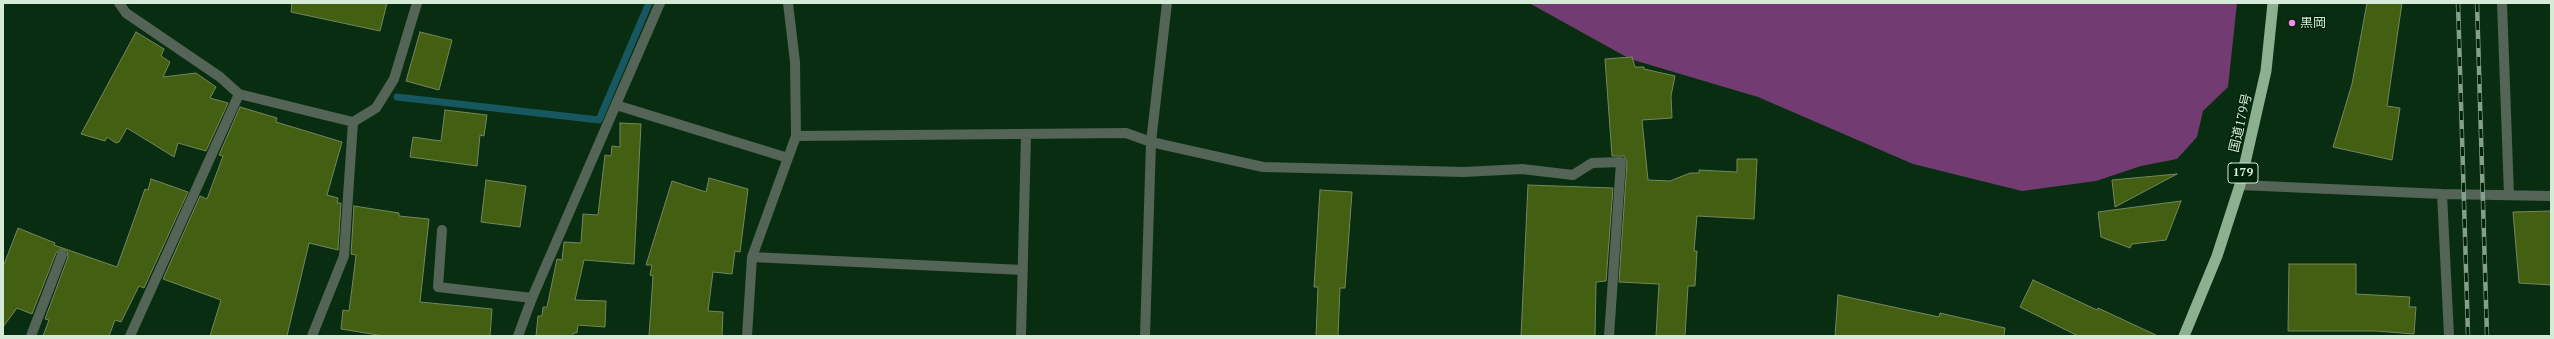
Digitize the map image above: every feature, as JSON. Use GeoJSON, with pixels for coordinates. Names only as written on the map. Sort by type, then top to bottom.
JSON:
{"type":"FeatureCollection","features":[{"type":"Feature","properties":{"kind":"highway","name":"国道179号"},"geometry":{"type":"LineString","coordinates":[[2184,336],[2218,256],[2240,185],[2266,71],[2273,3]]}},
{"type":"Feature","properties":{"kind":"street"},"geometry":{"type":"LineString","coordinates":[[119,3],[126,13],[220,77],[239,94],[353,122],[376,108],[394,79],[417,3]]}},
{"type":"Feature","properties":{"kind":"street"},"geometry":{"type":"LineString","coordinates":[[518,336],[532,298],[660,3]]}},
{"type":"Feature","properties":{"kind":"street"},"geometry":{"type":"LineString","coordinates":[[747,336],[752,257],[796,136],[795,62],[788,3]]}},
{"type":"Feature","properties":{"kind":"street"},"geometry":{"type":"LineString","coordinates":[[1145,336],[1151,142],[1167,3]]}},
{"type":"Feature","properties":{"kind":"street"},"geometry":{"type":"LineString","coordinates":[[2502,3],[2510,195]]}},
{"type":"Feature","properties":{"kind":"street"},"geometry":{"type":"LineString","coordinates":[[130,336],[239,94]]}},
{"type":"Feature","properties":{"kind":"street"},"geometry":{"type":"LineString","coordinates":[[616,105],[788,158]]}},
{"type":"Feature","properties":{"kind":"street"},"geometry":{"type":"LineString","coordinates":[[312,336],[344,256],[353,122]]}},
{"type":"Feature","properties":{"kind":"street"},"geometry":{"type":"LineString","coordinates":[[796,136],[1026,136],[1126,133],[1151,142],[1263,167],[1464,172],[1522,169],[1574,175],[1592,163],[1621,162],[1610,336]]}},
{"type":"Feature","properties":{"kind":"street"},"geometry":{"type":"LineString","coordinates":[[1021,336],[1026,136]]}},
{"type":"Feature","properties":{"kind":"street"},"geometry":{"type":"LineString","coordinates":[[2240,185],[2442,194],[2551,196]]}},
{"type":"Feature","properties":{"kind":"street"},"geometry":{"type":"LineString","coordinates":[[2442,194],[2449,336]]}},
{"type":"Feature","properties":{"kind":"street"},"geometry":{"type":"LineString","coordinates":[[442,230],[438,287],[532,298]]}},
{"type":"Feature","properties":{"kind":"street"},"geometry":{"type":"LineString","coordinates":[[31,336],[62,255]]}},
{"type":"Feature","properties":{"kind":"street"},"geometry":{"type":"LineString","coordinates":[[752,257],[1023,270]]}},
{"type":"Feature","properties":{"kind":"shaded area"},"geometry":{"type":"Polygon","coordinates":[[[1529,3],[2237,3],[2228,87],[2203,111],[2197,137],[2177,159],[2141,166],[2096,181],[2022,191],[1913,164],[1758,97],[1630,59],[1529,3]]]}},
{"type":"Feature","properties":{"kind":"building"},"geometry":{"type":"Polygon","coordinates":[[[292,3],[387,3],[380,31],[291,12],[292,3]]]}},
{"type":"Feature","properties":{"kind":"building"},"geometry":{"type":"Polygon","coordinates":[[[2367,3],[2402,3],[2387,106],[2400,108],[2392,160],[2333,147],[2352,84],[2367,3]]]}},
{"type":"Feature","properties":{"kind":"building"},"geometry":{"type":"Polygon","coordinates":[[[136,32],[164,49],[161,56],[170,62],[163,77],[196,73],[216,87],[210,98],[228,103],[206,151],[178,143],[174,157],[127,128],[119,142],[116,143],[107,137],[105,141],[81,134],[136,32]]]}},
{"type":"Feature","properties":{"kind":"building"},"geometry":{"type":"Polygon","coordinates":[[[420,32],[452,40],[439,90],[406,81],[420,32]]]}},
{"type":"Feature","properties":{"kind":"building"},"geometry":{"type":"Polygon","coordinates":[[[1632,57],[1635,67],[1644,67],[1644,69],[1675,76],[1671,96],[1672,118],[1642,120],[1648,180],[1670,181],[1690,173],[1699,173],[1699,170],[1737,172],[1737,159],[1757,159],[1754,219],[1697,216],[1694,251],[1697,251],[1695,286],[1688,286],[1685,336],[1656,336],[1659,284],[1619,282],[1627,162],[1624,156],[1612,156],[1605,59],[1632,57]]]}},
{"type":"Feature","properties":{"kind":"building"},"geometry":{"type":"Polygon","coordinates":[[[240,107],[277,118],[276,122],[342,142],[327,195],[338,198],[337,203],[341,203],[338,250],[309,243],[287,336],[210,336],[221,300],[163,279],[200,196],[207,199],[223,156],[219,155],[240,107]]]}},
{"type":"Feature","properties":{"kind":"building"},"geometry":{"type":"Polygon","coordinates":[[[445,110],[487,115],[484,136],[480,135],[477,166],[410,157],[413,137],[441,141],[445,110]]]}},
{"type":"Feature","properties":{"kind":"building"},"geometry":{"type":"Polygon","coordinates":[[[620,123],[641,124],[634,264],[584,260],[575,300],[606,301],[605,327],[578,325],[577,333],[573,333],[573,336],[536,336],[538,316],[542,316],[543,307],[547,307],[557,259],[562,260],[564,242],[581,243],[583,214],[598,215],[605,155],[611,156],[612,146],[620,147],[620,123]]]}},
{"type":"Feature","properties":{"kind":"building"},"geometry":{"type":"Polygon","coordinates":[[[2177,174],[2115,207],[2112,180],[2177,174]]]}},
{"type":"Feature","properties":{"kind":"building"},"geometry":{"type":"Polygon","coordinates":[[[709,178],[748,189],[740,252],[735,251],[732,274],[713,272],[708,311],[723,312],[722,336],[649,336],[653,276],[650,275],[652,265],[646,265],[672,181],[706,192],[709,178]]]}},
{"type":"Feature","properties":{"kind":"building"},"geometry":{"type":"Polygon","coordinates":[[[151,179],[188,192],[144,288],[139,286],[121,322],[115,320],[109,336],[43,336],[49,320],[45,319],[68,257],[67,251],[61,249],[56,253],[32,314],[17,308],[3,327],[3,267],[18,228],[55,243],[54,245],[117,267],[145,189],[148,190],[151,179]]]}},
{"type":"Feature","properties":{"kind":"building"},"geometry":{"type":"Polygon","coordinates":[[[486,180],[526,186],[520,227],[481,222],[486,180]]]}},
{"type":"Feature","properties":{"kind":"building"},"geometry":{"type":"Polygon","coordinates":[[[1528,185],[1613,188],[1606,281],[1596,282],[1595,336],[1521,336],[1528,185]]]}},
{"type":"Feature","properties":{"kind":"building"},"geometry":{"type":"Polygon","coordinates":[[[1320,190],[1352,192],[1345,288],[1340,288],[1338,336],[1316,336],[1318,287],[1314,287],[1320,190]]]}},
{"type":"Feature","properties":{"kind":"building"},"geometry":{"type":"Polygon","coordinates":[[[2181,201],[2166,240],[2132,244],[2130,248],[2101,237],[2098,212],[2181,201]]]}},
{"type":"Feature","properties":{"kind":"building"},"geometry":{"type":"Polygon","coordinates":[[[354,206],[399,213],[399,216],[429,219],[420,302],[492,309],[490,336],[384,336],[341,329],[343,310],[349,311],[356,255],[351,254],[354,206]]]}},
{"type":"Feature","properties":{"kind":"building"},"geometry":{"type":"Polygon","coordinates":[[[2551,211],[2551,285],[2519,283],[2513,212],[2551,211]]]}},
{"type":"Feature","properties":{"kind":"building"},"geometry":{"type":"Polygon","coordinates":[[[2289,264],[2356,264],[2356,294],[2410,297],[2409,307],[2416,307],[2414,334],[2376,331],[2288,331],[2289,264]]]}},
{"type":"Feature","properties":{"kind":"building"},"geometry":{"type":"Polygon","coordinates":[[[2033,280],[2097,310],[2098,308],[2158,336],[2078,336],[2020,307],[2033,280]]]}},
{"type":"Feature","properties":{"kind":"building"},"geometry":{"type":"Polygon","coordinates":[[[1838,295],[1939,317],[1940,313],[2005,328],[2004,336],[1835,336],[1838,295]]]}},
{"type":"Feature","properties":{"kind":"waterway"},"geometry":{"type":"LineString","coordinates":[[397,97],[599,120],[649,3]]}},
{"type":"Feature","properties":{"kind":"railway"},"geometry":{"type":"LineString","coordinates":[[2458,3],[2468,336]]}},
{"type":"Feature","properties":{"kind":"railway"},"geometry":{"type":"LineString","coordinates":[[2477,3],[2487,336]]}},
{"type":"Feature","properties":{"kind":"place","name":"黒岡"},"geometry":{"type":"Point","coordinates":[2292,23]}}]}
